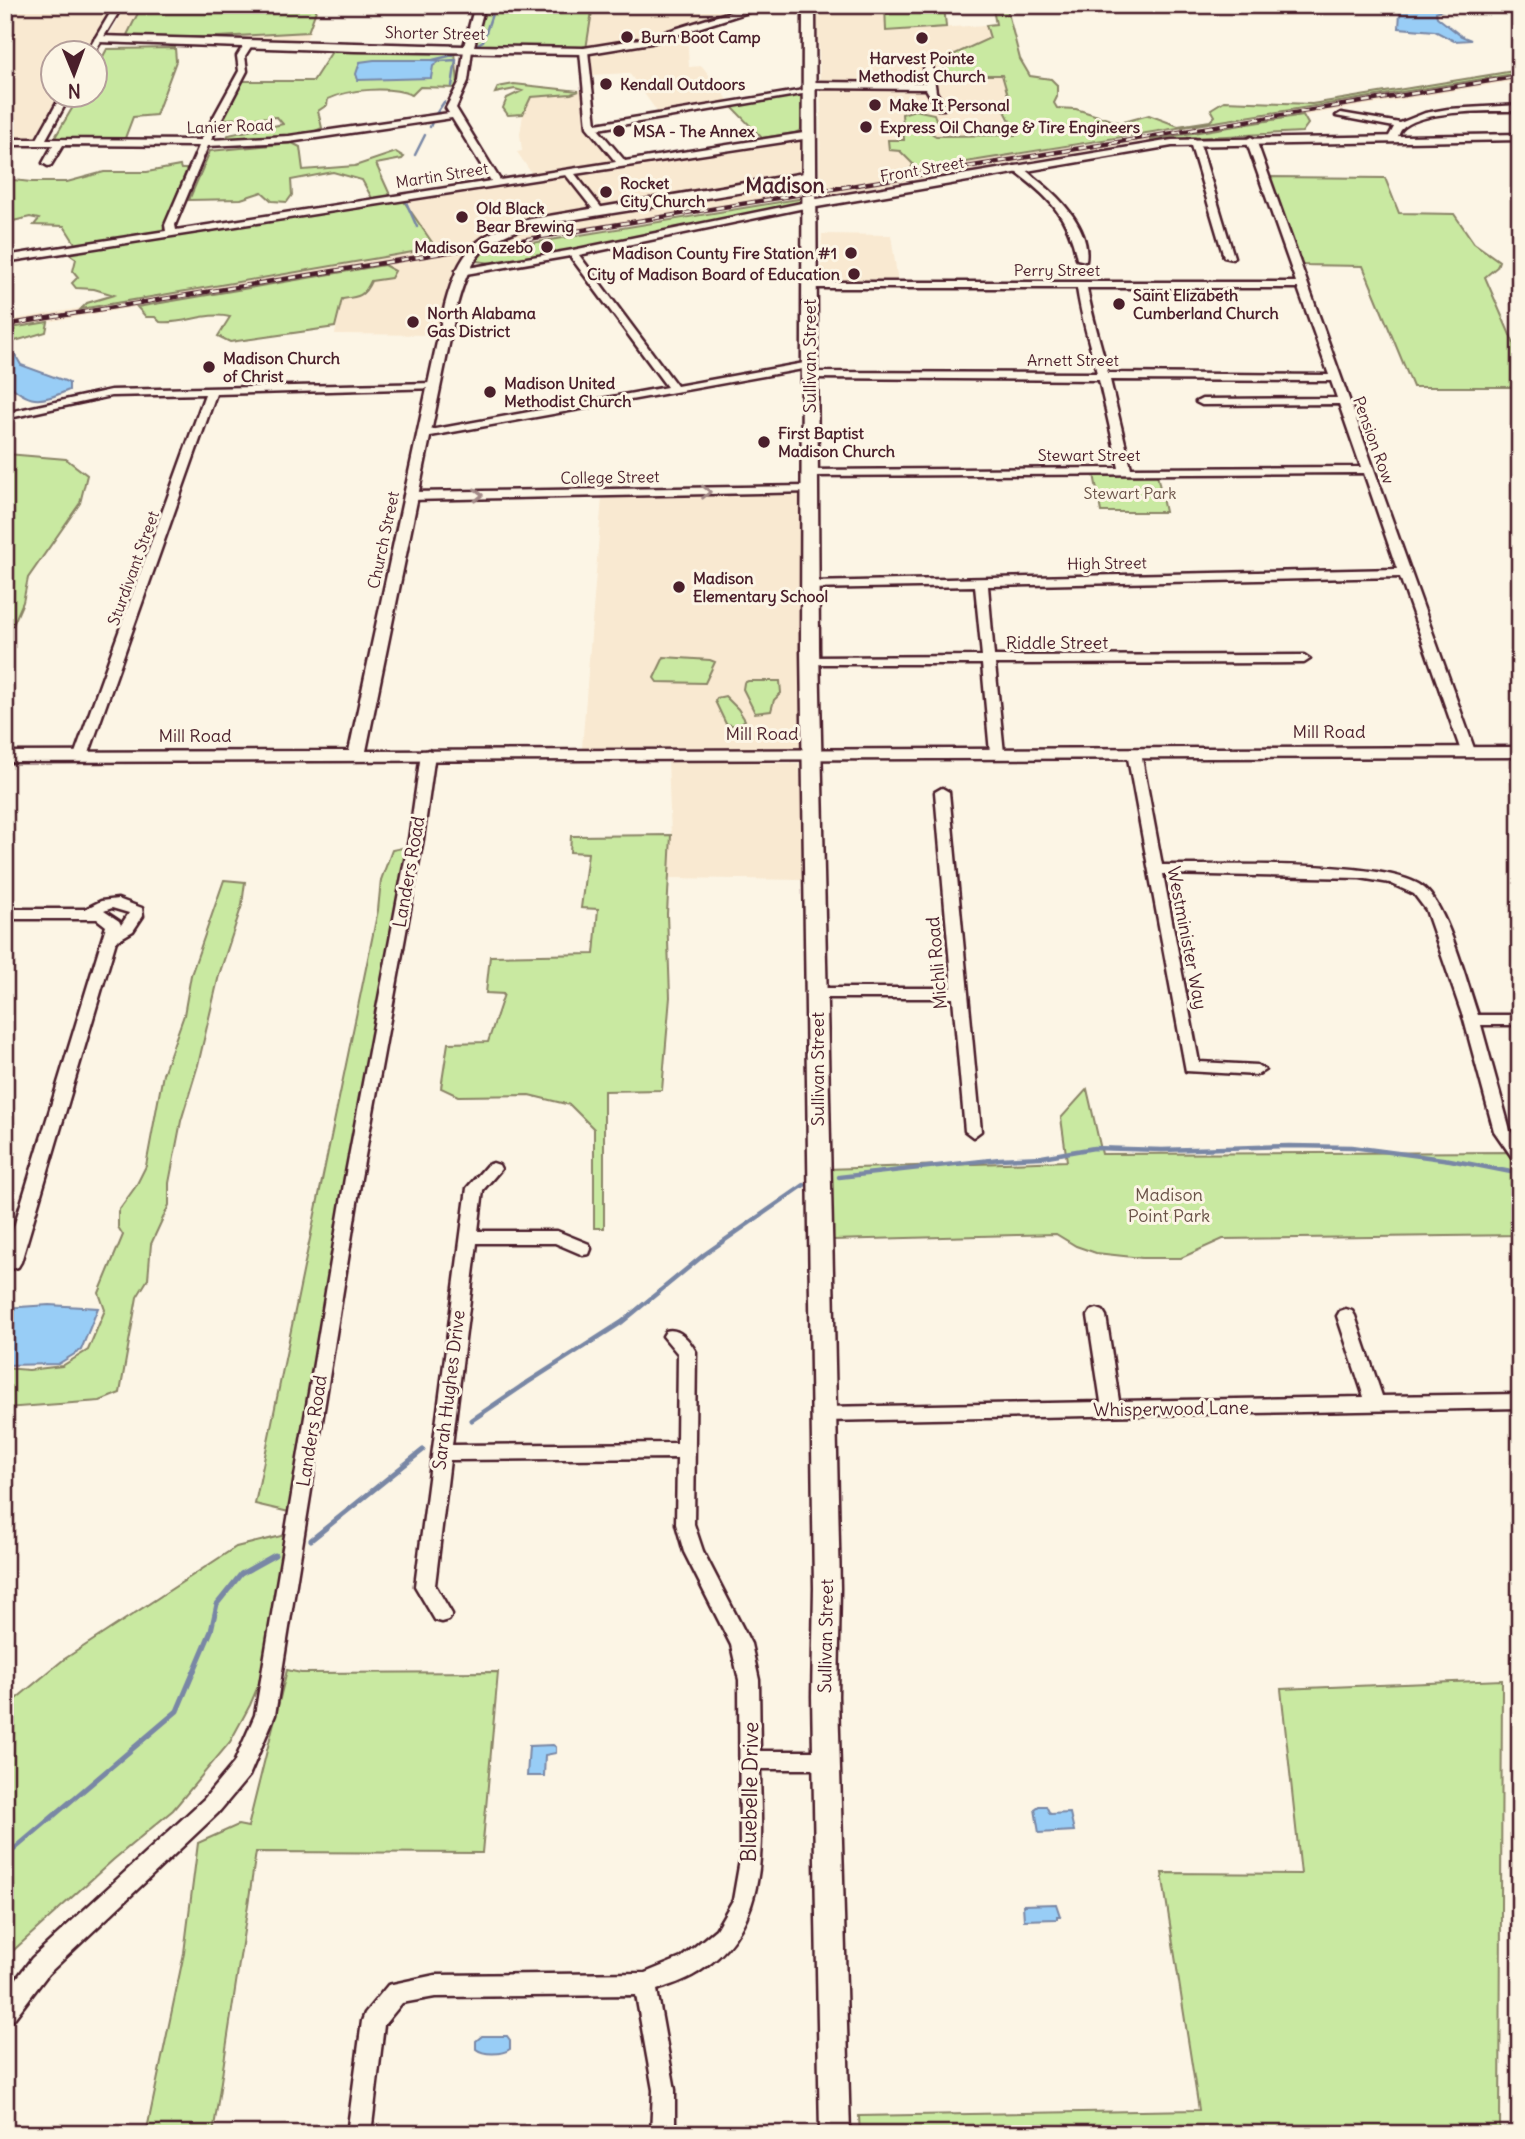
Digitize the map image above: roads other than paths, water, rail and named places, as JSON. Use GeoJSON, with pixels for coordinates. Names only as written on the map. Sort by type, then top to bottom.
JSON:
{"type":"FeatureCollection","features":[{"type":"Feature","properties":{"kind":"main road","name":"Sullivan Street"},"geometry":{"type":"LineString","coordinates":[[809,5],[810,661],[835,2134]]}},
{"type":"Feature","properties":{"kind":"street"},"geometry":{"type":"LineString","coordinates":[[100,38],[119,5]]}},
{"type":"Feature","properties":{"kind":"street"},"geometry":{"type":"LineString","coordinates":[[480,5],[468,50],[464,81],[451,108],[496,182]]}},
{"type":"Feature","properties":{"kind":"street","name":"Shorter Street"},"geometry":{"type":"LineString","coordinates":[[108,39],[190,40],[248,45],[584,51],[647,41],[765,5]]}},
{"type":"Feature","properties":{"kind":"street"},"geometry":{"type":"LineString","coordinates":[[171,233],[170,225],[204,144],[243,71],[241,56],[248,45]]}},
{"type":"Feature","properties":{"kind":"street"},"geometry":{"type":"LineString","coordinates":[[584,51],[592,127],[622,163]]}},
{"type":"Feature","properties":{"kind":"street"},"geometry":{"type":"LineString","coordinates":[[928,63],[929,86],[933,99],[941,107]]}},
{"type":"Feature","properties":{"kind":"street"},"geometry":{"type":"LineString","coordinates":[[592,127],[810,89],[929,86]]}},
{"type":"Feature","properties":{"kind":"street"},"geometry":{"type":"LineString","coordinates":[[40,142],[59,108]]}},
{"type":"Feature","properties":{"kind":"street"},"geometry":{"type":"LineString","coordinates":[[1341,116],[1398,125],[1438,113],[1520,108]]}},
{"type":"Feature","properties":{"kind":"street","name":"Lanier Road"},"geometry":{"type":"LineString","coordinates":[[5,142],[204,144],[289,139],[453,115]]}},
{"type":"Feature","properties":{"kind":"street"},"geometry":{"type":"LineString","coordinates":[[1393,138],[1398,125]]}},
{"type":"Feature","properties":{"kind":"street","name":"Martin Street"},"geometry":{"type":"LineString","coordinates":[[5,260],[810,135]]}},
{"type":"Feature","properties":{"kind":"street","name":"Front Street"},"geometry":{"type":"LineString","coordinates":[[460,272],[573,254],[811,189],[1016,168],[1123,149],[1192,141],[1251,139],[1520,137]]}},
{"type":"Feature","properties":{"kind":"street","name":"Pension Row"},"geometry":{"type":"LineString","coordinates":[[1251,139],[1468,751]]}},
{"type":"Feature","properties":{"kind":"street"},"geometry":{"type":"LineString","coordinates":[[1192,141],[1230,257]]}},
{"type":"Feature","properties":{"kind":"street"},"geometry":{"type":"LineString","coordinates":[[48,163],[59,143]]}},
{"type":"Feature","properties":{"kind":"street"},"geometry":{"type":"LineString","coordinates":[[1016,168],[1030,178],[1071,221],[1082,258]]}},
{"type":"Feature","properties":{"kind":"street"},"geometry":{"type":"LineString","coordinates":[[568,171],[599,211]]}},
{"type":"Feature","properties":{"kind":"street"},"geometry":{"type":"LineString","coordinates":[[460,272],[474,248],[495,234],[527,224],[781,183],[797,183],[811,189]]}},
{"type":"Feature","properties":{"kind":"street"},"geometry":{"type":"LineString","coordinates":[[573,254],[674,388]]}},
{"type":"Feature","properties":{"kind":"street","name":"Church Street"},"geometry":{"type":"LineString","coordinates":[[357,754],[460,272]]}},
{"type":"Feature","properties":{"kind":"street","name":"Perry Street"},"geometry":{"type":"LineString","coordinates":[[810,285],[1303,285]]}},
{"type":"Feature","properties":{"kind":"street"},"geometry":{"type":"LineString","coordinates":[[1082,286],[1087,321],[1126,471]]}},
{"type":"Feature","properties":{"kind":"street","name":"Arnett Street"},"geometry":{"type":"LineString","coordinates":[[425,434],[674,388],[810,370],[1335,378]]}},
{"type":"Feature","properties":{"kind":"street"},"geometry":{"type":"LineString","coordinates":[[5,416],[111,393],[435,386]]}},
{"type":"Feature","properties":{"kind":"street","name":"Sturdivant Street"},"geometry":{"type":"LineString","coordinates":[[81,756],[212,390]]}},
{"type":"Feature","properties":{"kind":"street"},"geometry":{"type":"LineString","coordinates":[[1202,402],[1343,401]]}},
{"type":"Feature","properties":{"kind":"street","name":"Stewart Street"},"geometry":{"type":"LineString","coordinates":[[809,473],[1368,470]]}},
{"type":"Feature","properties":{"kind":"street","name":"College Street"},"geometry":{"type":"LineString","coordinates":[[410,496],[809,491]]}},
{"type":"Feature","properties":{"kind":"street","name":"High Street"},"geometry":{"type":"LineString","coordinates":[[810,586],[1404,573]]}},
{"type":"Feature","properties":{"kind":"street"},"geometry":{"type":"LineString","coordinates":[[981,582],[997,753]]}},
{"type":"Feature","properties":{"kind":"street","name":"Riddle Street"},"geometry":{"type":"LineString","coordinates":[[810,661],[1304,659]]}},
{"type":"Feature","properties":{"kind":"street","name":"Westminister Way"},"geometry":{"type":"LineString","coordinates":[[1134,752],[1192,1067],[1257,1070]]}},
{"type":"Feature","properties":{"kind":"street","name":"Mill Road"},"geometry":{"type":"LineString","coordinates":[[5,757],[1520,752]]}},
{"type":"Feature","properties":{"kind":"street","name":"Landers Road"},"geometry":{"type":"LineString","coordinates":[[5,2012],[40,1966],[211,1806],[242,1769],[265,1715],[353,1178],[416,839],[428,754]]}},
{"type":"Feature","properties":{"kind":"street","name":"Michli Road"},"geometry":{"type":"LineString","coordinates":[[942,792],[973,1131]]}},
{"type":"Feature","properties":{"kind":"street"},"geometry":{"type":"LineString","coordinates":[[1155,869],[1360,873],[1394,879],[1419,891],[1433,909],[1472,1020],[1503,1131],[1520,1156]]}},
{"type":"Feature","properties":{"kind":"street"},"geometry":{"type":"LineString","coordinates":[[88,914],[97,907],[117,902],[137,911],[137,919],[111,938]]}},
{"type":"Feature","properties":{"kind":"street"},"geometry":{"type":"LineString","coordinates":[[5,914],[101,915],[114,924],[12,1262],[5,1265]]}},
{"type":"Feature","properties":{"kind":"street"},"geometry":{"type":"LineString","coordinates":[[817,989],[958,988]]}},
{"type":"Feature","properties":{"kind":"street"},"geometry":{"type":"LineString","coordinates":[[1472,1020],[1520,1020]]}},
{"type":"Feature","properties":{"kind":"street","name":"Sarah Hughes Drive"},"geometry":{"type":"LineString","coordinates":[[442,1614],[425,1586],[475,1188],[493,1169]]}},
{"type":"Feature","properties":{"kind":"street"},"geometry":{"type":"LineString","coordinates":[[468,1237],[557,1237],[583,1249]]}},
{"type":"Feature","properties":{"kind":"street"},"geometry":{"type":"LineString","coordinates":[[1097,1316],[1111,1410]]}},
{"type":"Feature","properties":{"kind":"street"},"geometry":{"type":"LineString","coordinates":[[1346,1316],[1376,1404]]}},
{"type":"Feature","properties":{"kind":"street","name":"Bluebelle Drive"},"geometry":{"type":"LineString","coordinates":[[359,2134],[373,2021],[396,1993],[435,1986],[645,1984],[689,1966],[724,1936],[743,1903],[751,1860],[749,1680],[741,1644],[694,1552],[685,1524],[687,1352],[672,1336]]}},
{"type":"Feature","properties":{"kind":"street","name":"Whisperwood Lane"},"geometry":{"type":"LineString","coordinates":[[823,1414],[1520,1401]]}},
{"type":"Feature","properties":{"kind":"street"},"geometry":{"type":"LineString","coordinates":[[441,1453],[686,1451]]}},
{"type":"Feature","properties":{"kind":"street"},"geometry":{"type":"LineString","coordinates":[[751,1760],[827,1760]]}},
{"type":"Feature","properties":{"kind":"street"},"geometry":{"type":"LineString","coordinates":[[645,1984],[664,2090],[663,2134]]}},
{"type":"Feature","properties":{"kind":"water"},"geometry":{"type":"Polygon","coordinates":[[[1412,6],[1450,7],[1436,12],[1437,17],[1461,36],[1471,40],[1454,41],[1435,31],[1399,28],[1400,12],[1412,6]]]}},
{"type":"Feature","properties":{"kind":"water"},"geometry":{"type":"Polygon","coordinates":[[[440,61],[433,66],[431,78],[358,80],[356,74],[360,62],[440,61]]]}},
{"type":"Feature","properties":{"kind":"water"},"geometry":{"type":"Polygon","coordinates":[[[5,350],[13,351],[21,365],[69,383],[69,390],[35,399],[13,389],[5,381],[5,350]]]}},
{"type":"Feature","properties":{"kind":"water"},"geometry":{"type":"Polygon","coordinates":[[[49,1305],[98,1308],[81,1350],[58,1364],[5,1365],[5,1308],[49,1305]]]}},
{"type":"Feature","properties":{"kind":"water"},"geometry":{"type":"Polygon","coordinates":[[[529,1746],[556,1747],[556,1753],[545,1755],[544,1776],[527,1776],[529,1746]]]}},
{"type":"Feature","properties":{"kind":"water"},"geometry":{"type":"Polygon","coordinates":[[[1046,1806],[1050,1814],[1070,1813],[1074,1831],[1039,1833],[1035,1809],[1046,1806]]]}},
{"type":"Feature","properties":{"kind":"water"},"geometry":{"type":"Polygon","coordinates":[[[1056,1904],[1060,1916],[1057,1916],[1057,1919],[1024,1920],[1023,1905],[1056,1904]]]}},
{"type":"Feature","properties":{"kind":"water"},"geometry":{"type":"Polygon","coordinates":[[[482,2036],[507,2036],[510,2049],[498,2053],[479,2051],[476,2049],[476,2041],[482,2036]]]}},
{"type":"Feature","properties":{"kind":"waterway"},"geometry":{"type":"LineString","coordinates":[[478,44],[483,41],[495,5]]}},
{"type":"Feature","properties":{"kind":"waterway"},"geometry":{"type":"LineString","coordinates":[[433,60],[453,55]]}},
{"type":"Feature","properties":{"kind":"waterway"},"geometry":{"type":"LineString","coordinates":[[440,61],[456,60],[452,86]]}},
{"type":"Feature","properties":{"kind":"waterway"},"geometry":{"type":"LineString","coordinates":[[436,114],[444,102]]}},
{"type":"Feature","properties":{"kind":"waterway"},"geometry":{"type":"LineString","coordinates":[[430,127],[432,122]]}},
{"type":"Feature","properties":{"kind":"waterway"},"geometry":{"type":"LineString","coordinates":[[415,155],[425,135]]}},
{"type":"Feature","properties":{"kind":"waterway"},"geometry":{"type":"LineString","coordinates":[[406,202],[417,227]]}},
{"type":"Feature","properties":{"kind":"waterway"},"geometry":{"type":"LineString","coordinates":[[839,1177],[1000,1159],[1042,1157],[1094,1148],[1162,1150],[1289,1146],[1352,1147],[1450,1160],[1516,1173]]}},
{"type":"Feature","properties":{"kind":"waterway"},"geometry":{"type":"LineString","coordinates":[[523,1385],[622,1322],[705,1254],[804,1185]]}},
{"type":"Feature","properties":{"kind":"waterway"},"geometry":{"type":"LineString","coordinates":[[472,1420],[523,1385]]}},
{"type":"Feature","properties":{"kind":"waterway"},"geometry":{"type":"LineString","coordinates":[[311,1540],[423,1450]]}},
{"type":"Feature","properties":{"kind":"waterway"},"geometry":{"type":"LineString","coordinates":[[5,1857],[177,1711],[211,1631],[217,1604],[241,1574],[275,1555]]}},
{"type":"Feature","properties":{"kind":"railway"},"geometry":{"type":"LineString","coordinates":[[5,325],[1520,76]]}},
{"type":"Feature","properties":{"kind":"place","name":"Burn Boot Camp"},"geometry":{"type":"Point","coordinates":[627,37]}},
{"type":"Feature","properties":{"kind":"place","name":"Harvest Pointe Methodist Church"},"geometry":{"type":"Point","coordinates":[922,38]}},
{"type":"Feature","properties":{"kind":"place","name":"Kendall Outdoors"},"geometry":{"type":"Point","coordinates":[606,84]}},
{"type":"Feature","properties":{"kind":"place","name":"Make It Personal"},"geometry":{"type":"Point","coordinates":[875,105]}},
{"type":"Feature","properties":{"kind":"place","name":"Express Oil Change & Tire Engineers"},"geometry":{"type":"Point","coordinates":[866,127]}},
{"type":"Feature","properties":{"kind":"place","name":"MSA - The Annex"},"geometry":{"type":"Point","coordinates":[619,131]}},
{"type":"Feature","properties":{"kind":"place","name":"Rocket City Church"},"geometry":{"type":"Point","coordinates":[606,192]}},
{"type":"Feature","properties":{"kind":"place","name":"Old Black Bear Brewing"},"geometry":{"type":"Point","coordinates":[462,217]}},
{"type":"Feature","properties":{"kind":"place","name":"Madison Gazebo"},"geometry":{"type":"Point","coordinates":[547,247]}},
{"type":"Feature","properties":{"kind":"place","name":"Madison County Fire Station #1"},"geometry":{"type":"Point","coordinates":[851,253]}},
{"type":"Feature","properties":{"kind":"place","name":"City of Madison Board of Education"},"geometry":{"type":"Point","coordinates":[854,274]}},
{"type":"Feature","properties":{"kind":"place","name":"Saint Elizabeth Cumberland Church"},"geometry":{"type":"Point","coordinates":[1119,304]}},
{"type":"Feature","properties":{"kind":"place","name":"North Alabama Gas District"},"geometry":{"type":"Point","coordinates":[413,322]}},
{"type":"Feature","properties":{"kind":"place","name":"Madison Church of Christ"},"geometry":{"type":"Point","coordinates":[209,367]}},
{"type":"Feature","properties":{"kind":"place","name":"Madison United Methodist Church"},"geometry":{"type":"Point","coordinates":[490,392]}},
{"type":"Feature","properties":{"kind":"place","name":"First Baptist Madison Church"},"geometry":{"type":"Point","coordinates":[764,442]}},
{"type":"Feature","properties":{"kind":"place","name":"Madison Elementary School"},"geometry":{"type":"Point","coordinates":[679,587]}},
{"type":"Feature","properties":{"kind":"district","name":"Madison"},"geometry":{"type":"Point","coordinates":[785,186]}},
{"type":"Feature","properties":{"kind":"park label","name":"Stewart Park"},"geometry":{"type":"Point","coordinates":[1130,493]}},
{"type":"Feature","properties":{"kind":"park label","name":"Madison Point Park"},"geometry":{"type":"Point","coordinates":[1169,1205]}}]}
